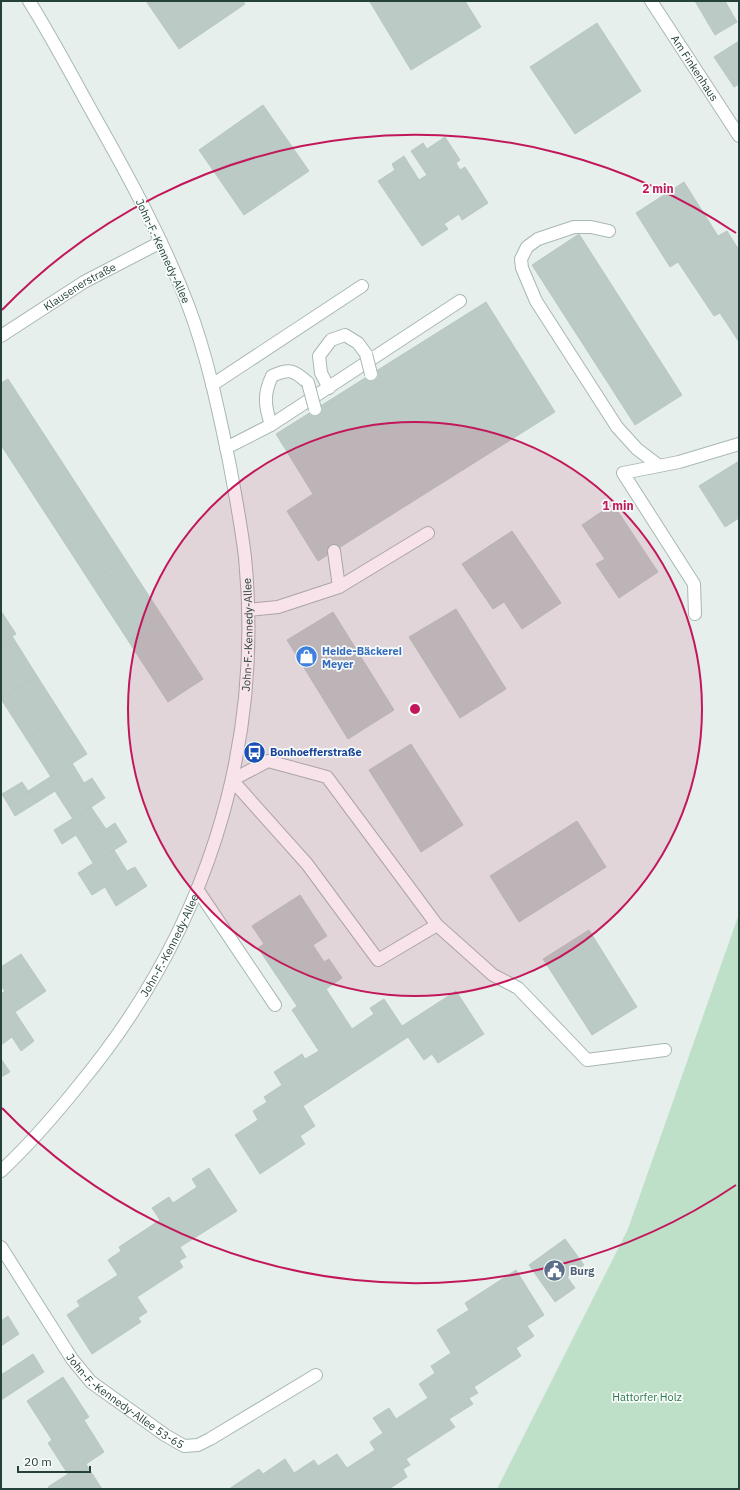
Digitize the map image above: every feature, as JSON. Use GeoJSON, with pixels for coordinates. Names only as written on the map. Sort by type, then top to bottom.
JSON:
{"type":"FeatureCollection","features":[{"type":"Feature","properties":{"kind":"street","name":"John-F.-Kennedy-Allee"},"geometry":{"type":"LineString","coordinates":[[1,1171],[56,1114],[102,1059],[152,983],[172,946],[198,890],[218,834],[232,780],[244,698],[248,610],[244,550],[238,508],[212,385],[200,341],[188,307],[161,242],[126,173],[29,1]]}},
{"type":"Feature","properties":{"kind":"street","name":"Am Finkenhaus"},"geometry":{"type":"LineString","coordinates":[[651,1],[739,136]]}},
{"type":"Feature","properties":{"kind":"street"},"geometry":{"type":"LineString","coordinates":[[609,232],[591,227],[574,227],[538,239],[527,247],[521,259],[522,268],[536,302],[617,427],[637,449],[658,465]]}},
{"type":"Feature","properties":{"kind":"street","name":"Klausenerstraße"},"geometry":{"type":"LineString","coordinates":[[1,336],[84,282],[161,242]]}},
{"type":"Feature","properties":{"kind":"street"},"geometry":{"type":"LineString","coordinates":[[212,385],[362,286]]}},
{"type":"Feature","properties":{"kind":"street"},"geometry":{"type":"LineString","coordinates":[[226,448],[271,426],[460,301]]}},
{"type":"Feature","properties":{"kind":"street"},"geometry":{"type":"LineString","coordinates":[[329,388],[321,373],[319,356],[331,340],[345,335],[358,343],[366,354],[371,374]]}},
{"type":"Feature","properties":{"kind":"street"},"geometry":{"type":"LineString","coordinates":[[271,426],[265,407],[266,388],[272,376],[284,371],[296,372],[308,383],[315,409]]}},
{"type":"Feature","properties":{"kind":"street"},"geometry":{"type":"LineString","coordinates":[[695,614],[694,584],[623,473],[706,455],[739,444]]}},
{"type":"Feature","properties":{"kind":"street"},"geometry":{"type":"LineString","coordinates":[[248,610],[278,607],[339,588],[428,533]]}},
{"type":"Feature","properties":{"kind":"street"},"geometry":{"type":"LineString","coordinates":[[334,551],[339,588]]}},
{"type":"Feature","properties":{"kind":"street"},"geometry":{"type":"LineString","coordinates":[[437,925],[378,960],[307,864],[232,780],[268,761],[327,777],[437,925],[493,975],[518,988],[587,1060],[665,1050]]}},
{"type":"Feature","properties":{"kind":"street"},"geometry":{"type":"LineString","coordinates":[[198,890],[275,1005]]}},
{"type":"Feature","properties":{"kind":"street","name":"John-F.-Kennedy-Allee 53-65"},"geometry":{"type":"LineString","coordinates":[[1,1247],[72,1359],[92,1382],[165,1435],[184,1446],[198,1445],[210,1439],[316,1375]]}},
{"type":"Feature","properties":{"kind":"green space","name":"Hattorfer Holz"},"geometry":{"type":"Polygon","coordinates":[[[739,914],[739,1489],[497,1489],[628,1229],[739,914]]]}},
{"type":"Feature","properties":{"kind":"building"},"geometry":{"type":"Polygon","coordinates":[[[146,1],[243,1],[245,4],[179,49],[146,1]]]}},
{"type":"Feature","properties":{"kind":"building"},"geometry":{"type":"Polygon","coordinates":[[[465,1],[481,27],[411,70],[370,2],[465,1]]]}},
{"type":"Feature","properties":{"kind":"building"},"geometry":{"type":"Polygon","coordinates":[[[695,1],[725,1],[737,22],[715,35],[695,1]]]}},
{"type":"Feature","properties":{"kind":"building"},"geometry":{"type":"Polygon","coordinates":[[[597,23],[641,91],[575,134],[530,67],[597,23]]]}},
{"type":"Feature","properties":{"kind":"building"},"geometry":{"type":"Polygon","coordinates":[[[739,41],[739,84],[734,87],[714,57],[739,41]]]}},
{"type":"Feature","properties":{"kind":"building"},"geometry":{"type":"Polygon","coordinates":[[[263,105],[309,171],[244,215],[199,150],[263,105]]]}},
{"type":"Feature","properties":{"kind":"building"},"geometry":{"type":"Polygon","coordinates":[[[445,137],[460,160],[456,163],[460,170],[465,167],[488,203],[462,220],[459,214],[444,224],[448,229],[422,246],[378,181],[395,170],[392,164],[404,156],[419,180],[427,175],[411,151],[423,143],[427,149],[445,137]]]}},
{"type":"Feature","properties":{"kind":"building"},"geometry":{"type":"Polygon","coordinates":[[[684,182],[718,236],[727,231],[739,250],[739,342],[720,313],[714,316],[678,262],[670,267],[636,213],[684,182]]]}},
{"type":"Feature","properties":{"kind":"building"},"geometry":{"type":"Polygon","coordinates":[[[579,234],[682,395],[635,425],[532,265],[579,234]]]}},
{"type":"Feature","properties":{"kind":"building"},"geometry":{"type":"Polygon","coordinates":[[[486,302],[555,412],[318,561],[287,511],[313,494],[276,434],[486,302]]]}},
{"type":"Feature","properties":{"kind":"building"},"geometry":{"type":"Polygon","coordinates":[[[8,379],[47,439],[12,462],[1,445],[1,383],[8,379]]]}},
{"type":"Feature","properties":{"kind":"building"},"geometry":{"type":"Polygon","coordinates":[[[47,439],[86,499],[51,522],[12,462],[47,439]]]}},
{"type":"Feature","properties":{"kind":"building"},"geometry":{"type":"Polygon","coordinates":[[[739,461],[739,518],[725,527],[699,486],[739,461]]]}},
{"type":"Feature","properties":{"kind":"building"},"geometry":{"type":"Polygon","coordinates":[[[86,499],[125,559],[90,582],[51,522],[86,499]]]}},
{"type":"Feature","properties":{"kind":"building"},"geometry":{"type":"Polygon","coordinates":[[[613,504],[658,572],[619,598],[596,564],[605,559],[582,525],[613,504]]]}},
{"type":"Feature","properties":{"kind":"building"},"geometry":{"type":"Polygon","coordinates":[[[512,531],[561,603],[522,629],[504,602],[493,609],[462,564],[512,531]]]}},
{"type":"Feature","properties":{"kind":"building"},"geometry":{"type":"Polygon","coordinates":[[[125,559],[164,619],[129,642],[90,582],[125,559]]]}},
{"type":"Feature","properties":{"kind":"building"},"geometry":{"type":"Polygon","coordinates":[[[456,609],[506,689],[460,718],[409,637],[456,609]]]}},
{"type":"Feature","properties":{"kind":"building"},"geometry":{"type":"Polygon","coordinates":[[[1,611],[16,634],[1,644],[1,611]]]}},
{"type":"Feature","properties":{"kind":"building"},"geometry":{"type":"Polygon","coordinates":[[[333,612],[394,710],[348,739],[287,640],[333,612]]]}},
{"type":"Feature","properties":{"kind":"building"},"geometry":{"type":"Polygon","coordinates":[[[164,619],[203,679],[168,702],[129,642],[164,619]]]}},
{"type":"Feature","properties":{"kind":"building"},"geometry":{"type":"Polygon","coordinates":[[[12,636],[37,676],[1,699],[1,644],[12,636]]]}},
{"type":"Feature","properties":{"kind":"building"},"geometry":{"type":"Polygon","coordinates":[[[37,676],[62,715],[26,738],[1,699],[37,676]]]}},
{"type":"Feature","properties":{"kind":"building"},"geometry":{"type":"Polygon","coordinates":[[[62,715],[87,754],[51,777],[26,738],[62,715]]]}},
{"type":"Feature","properties":{"kind":"building"},"geometry":{"type":"Polygon","coordinates":[[[411,744],[463,825],[421,852],[369,770],[411,744]]]}},
{"type":"Feature","properties":{"kind":"building"},"geometry":{"type":"Polygon","coordinates":[[[72,763],[84,783],[92,778],[105,798],[73,819],[55,791],[36,803],[28,791],[72,763]]]}},
{"type":"Feature","properties":{"kind":"building"},"geometry":{"type":"Polygon","coordinates":[[[22,782],[28,791],[8,804],[2,794],[22,782]]]}},
{"type":"Feature","properties":{"kind":"building"},"geometry":{"type":"Polygon","coordinates":[[[28,791],[36,803],[15,816],[8,804],[28,791]]]}},
{"type":"Feature","properties":{"kind":"building"},"geometry":{"type":"Polygon","coordinates":[[[91,807],[106,829],[115,823],[127,842],[93,863],[76,835],[62,844],[54,830],[91,807]]]}},
{"type":"Feature","properties":{"kind":"building"},"geometry":{"type":"Polygon","coordinates":[[[577,821],[606,867],[519,922],[490,876],[577,821]]]}},
{"type":"Feature","properties":{"kind":"building"},"geometry":{"type":"Polygon","coordinates":[[[114,850],[127,871],[135,867],[147,886],[116,906],[105,887],[92,895],[78,873],[114,850]]]}},
{"type":"Feature","properties":{"kind":"building"},"geometry":{"type":"Polygon","coordinates":[[[300,895],[327,936],[313,945],[324,962],[329,959],[342,978],[326,989],[352,1029],[374,1014],[370,1008],[384,999],[402,1026],[456,991],[484,1034],[438,1063],[432,1054],[424,1060],[408,1037],[303,1106],[315,1126],[300,1136],[305,1144],[260,1174],[235,1135],[258,1120],[253,1111],[267,1102],[264,1097],[282,1085],[274,1072],[302,1054],[305,1059],[319,1051],[292,1010],[297,1006],[258,948],[264,944],[252,926],[300,895]]]}},
{"type":"Feature","properties":{"kind":"building"},"geometry":{"type":"Polygon","coordinates":[[[589,930],[637,1007],[592,1035],[543,959],[589,930]]]}},
{"type":"Feature","properties":{"kind":"building"},"geometry":{"type":"Polygon","coordinates":[[[21,954],[46,991],[15,1012],[34,1041],[21,1051],[12,1037],[1,1045],[1,994],[5,991],[1,986],[1,967],[21,954]]]}},
{"type":"Feature","properties":{"kind":"building"},"geometry":{"type":"Polygon","coordinates":[[[1,1059],[10,1072],[1,1077],[1,1059]]]}},
{"type":"Feature","properties":{"kind":"building"},"geometry":{"type":"Polygon","coordinates":[[[209,1168],[237,1211],[180,1247],[186,1257],[179,1261],[183,1267],[137,1297],[147,1312],[138,1318],[141,1322],[92,1354],[67,1315],[80,1306],[77,1301],[118,1275],[108,1260],[121,1251],[119,1247],[160,1220],[152,1208],[169,1197],[173,1203],[197,1187],[192,1179],[209,1168]]]}},
{"type":"Feature","properties":{"kind":"building","name":"Burg"},"geometry":{"type":"Polygon","coordinates":[[[565,1239],[584,1265],[567,1277],[575,1288],[555,1302],[529,1265],[565,1239]]]}},
{"type":"Feature","properties":{"kind":"building"},"geometry":{"type":"Polygon","coordinates":[[[516,1270],[544,1315],[527,1326],[534,1336],[516,1348],[521,1356],[474,1387],[478,1393],[469,1398],[473,1404],[449,1419],[455,1427],[406,1459],[410,1465],[403,1469],[407,1477],[389,1489],[229,1489],[259,1469],[263,1474],[285,1459],[294,1473],[314,1460],[318,1466],[337,1454],[347,1468],[375,1450],[370,1442],[383,1433],[373,1418],[389,1408],[396,1419],[428,1398],[419,1384],[435,1373],[431,1366],[451,1353],[437,1330],[469,1310],[465,1303],[516,1270]]]}},
{"type":"Feature","properties":{"kind":"building"},"geometry":{"type":"Polygon","coordinates":[[[8,1316],[19,1334],[1,1346],[1,1321],[8,1316]]]}},
{"type":"Feature","properties":{"kind":"building"},"geometry":{"type":"Polygon","coordinates":[[[33,1354],[44,1372],[1,1400],[1,1375],[33,1354]]]}},
{"type":"Feature","properties":{"kind":"building"},"geometry":{"type":"Polygon","coordinates":[[[63,1377],[89,1417],[84,1420],[104,1452],[86,1464],[102,1489],[49,1489],[48,1487],[68,1474],[48,1443],[52,1440],[27,1401],[63,1377]]]}},
{"type":"Feature","properties":{"kind":"place","name":"Heide-Bäckerei Meyer"},"geometry":{"type":"Point","coordinates":[307,657]}},
{"type":"Feature","properties":{"kind":"place","name":"Bonhoefferstraße"},"geometry":{"type":"Point","coordinates":[255,752]}},
{"type":"Feature","properties":{"kind":"place","name":"Burg"},"geometry":{"type":"Point","coordinates":[554,1271]}}]}
